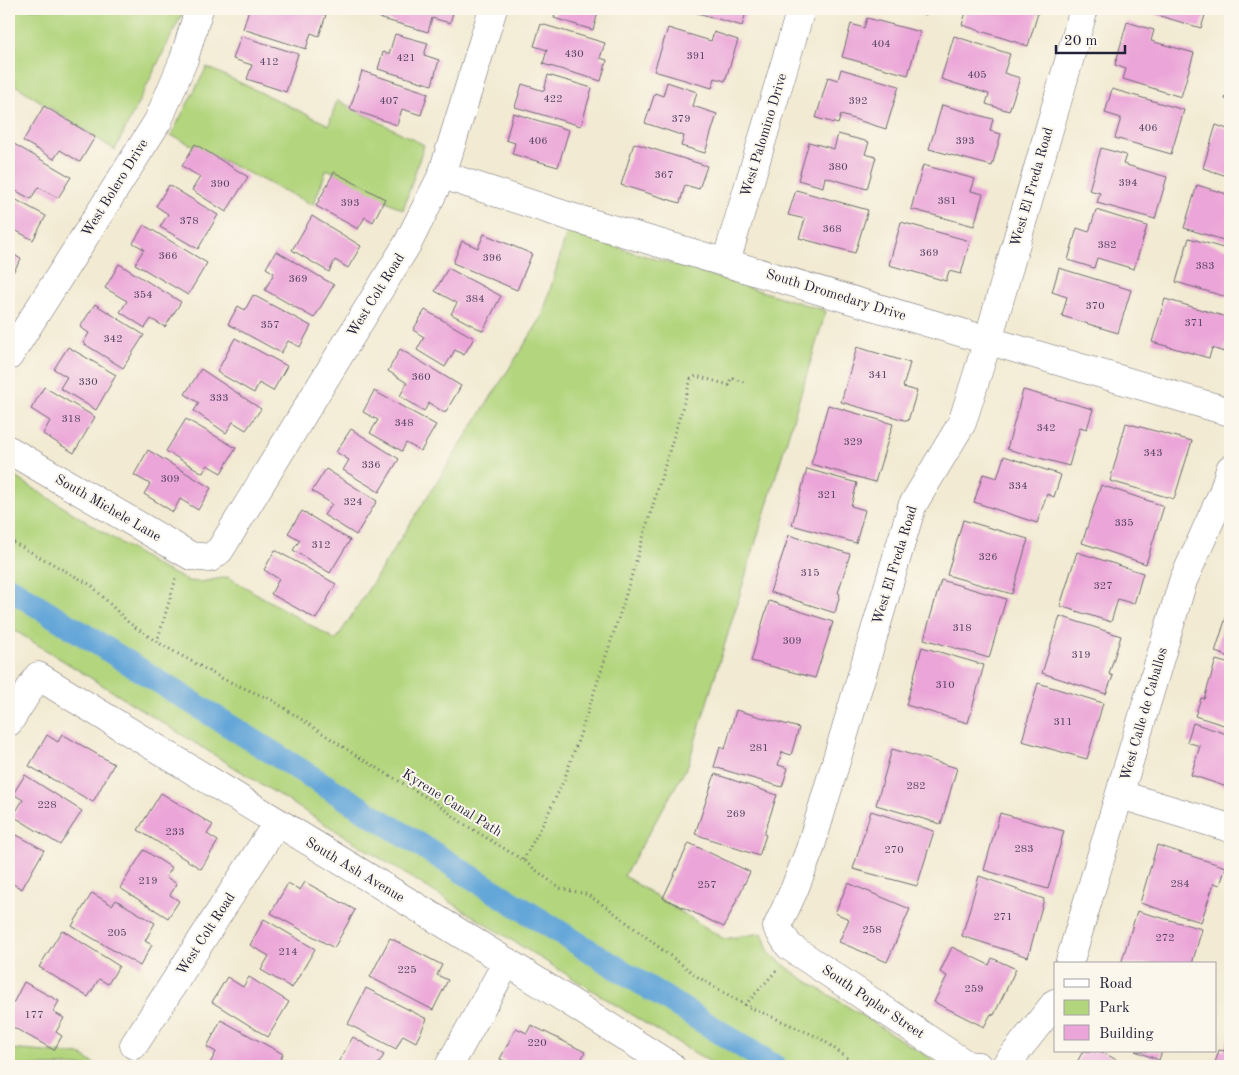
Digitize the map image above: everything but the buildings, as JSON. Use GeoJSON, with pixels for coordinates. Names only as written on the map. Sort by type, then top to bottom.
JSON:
{"type":"FeatureCollection","features":[{"type":"Feature","properties":{"kind":"street","name":"West Bolero Drive"},"geometry":{"type":"LineString","coordinates":[[9,356],[158,121],[184,59],[199,9]]}},
{"type":"Feature","properties":{"kind":"street","name":"West Colt Road"},"geometry":{"type":"LineString","coordinates":[[210,558],[220,550],[408,243],[442,175],[493,9]]}},
{"type":"Feature","properties":{"kind":"street","name":"West Palomino Drive"},"geometry":{"type":"LineString","coordinates":[[726,262],[801,9]]}},
{"type":"Feature","properties":{"kind":"street","name":"West El Freda Road"},"geometry":{"type":"LineString","coordinates":[[777,927],[810,849],[912,506],[962,424],[1084,9]]}},
{"type":"Feature","properties":{"kind":"street","name":"South Dromedary Drive"},"geometry":{"type":"LineString","coordinates":[[442,175],[571,217],[1230,412]]}},
{"type":"Feature","properties":{"kind":"street","name":"South Michele Lane"},"geometry":{"type":"LineString","coordinates":[[9,450],[191,556],[210,558]]}},
{"type":"Feature","properties":{"kind":"street","name":"West Calle de Caballos"},"geometry":{"type":"LineString","coordinates":[[1070,962],[1184,581],[1230,469]]}},
{"type":"Feature","properties":{"kind":"street","name":"South Ash Avenue"},"geometry":{"type":"LineString","coordinates":[[9,722],[38,676],[507,962],[671,1066]]}},
{"type":"Feature","properties":{"kind":"street"},"geometry":{"type":"LineString","coordinates":[[1121,795],[1230,828]]}},
{"type":"Feature","properties":{"kind":"street","name":"West Colt Road"},"geometry":{"type":"LineString","coordinates":[[134,1045],[278,823]]}},
{"type":"Feature","properties":{"kind":"street","name":"South Poplar Street"},"geometry":{"type":"LineString","coordinates":[[777,927],[789,946],[796,951],[968,1065],[978,1066]]}},
{"type":"Feature","properties":{"kind":"street"},"geometry":{"type":"LineString","coordinates":[[449,1066],[507,962]]}},
{"type":"Feature","properties":{"kind":"street"},"geometry":{"type":"LineString","coordinates":[[1005,1066],[1054,1004]]}},
{"type":"Feature","properties":{"kind":"path"},"geometry":{"type":"LineString","coordinates":[[523,860],[564,780],[582,729],[620,613],[691,379],[696,376],[729,386],[731,378],[744,382]]}},
{"type":"Feature","properties":{"kind":"path","name":"Kyrene Canal Path"},"geometry":{"type":"LineString","coordinates":[[9,540],[91,585],[129,623],[157,642],[223,679],[272,700],[357,756],[436,802],[464,824],[523,860],[559,888],[586,894],[608,908],[698,977],[745,1005],[820,1038],[858,1066]]}},
{"type":"Feature","properties":{"kind":"path"},"geometry":{"type":"LineString","coordinates":[[157,642],[176,579],[182,551]]}},
{"type":"Feature","properties":{"kind":"path"},"geometry":{"type":"LineString","coordinates":[[745,1005],[796,951]]}},
{"type":"Feature","properties":{"kind":"green space"},"geometry":{"type":"Polygon","coordinates":[[[9,9],[184,10],[115,150],[9,81],[9,9]]]}},
{"type":"Feature","properties":{"kind":"green space"},"geometry":{"type":"Polygon","coordinates":[[[207,67],[329,125],[337,100],[424,145],[403,210],[327,169],[313,205],[171,135],[207,67]]]}},
{"type":"Feature","properties":{"kind":"green space"},"geometry":{"type":"Polygon","coordinates":[[[567,232],[826,311],[688,765],[624,876],[724,939],[762,933],[769,953],[797,975],[943,1066],[717,1066],[643,1022],[9,627],[9,473],[159,567],[188,581],[201,582],[228,577],[336,640],[542,317],[567,232]]]}},
{"type":"Feature","properties":{"kind":"green space"},"geometry":{"type":"Polygon","coordinates":[[[9,1049],[82,1055],[97,1066],[9,1066],[9,1049]]]}},
{"type":"Feature","properties":{"kind":"waterway"},"geometry":{"type":"LineString","coordinates":[[9,588],[774,1066]]}}]}
